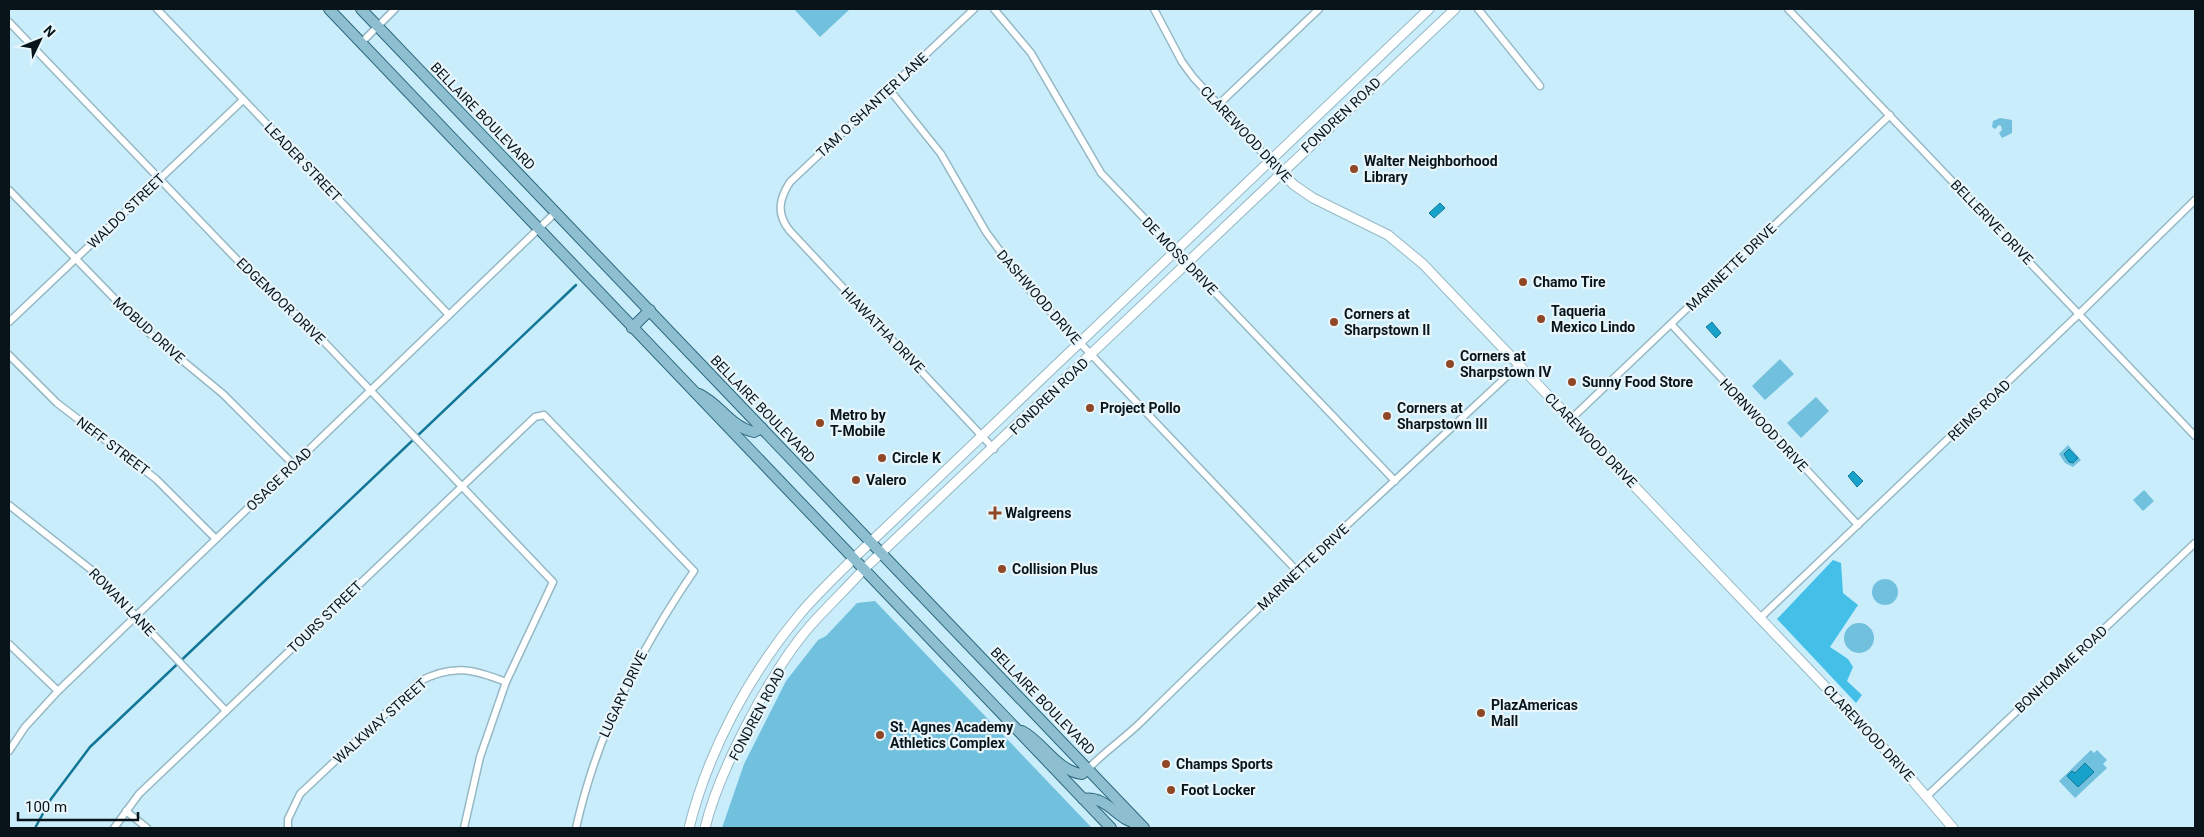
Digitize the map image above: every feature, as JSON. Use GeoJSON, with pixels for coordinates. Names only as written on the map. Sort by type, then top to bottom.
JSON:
{"type":"FeatureCollection","features":[{"type":"Feature","properties":{"kind":"main road"},"geometry":{"type":"LineString","coordinates":[[329,9],[1111,828]]}},
{"type":"Feature","properties":{"kind":"main road","name":"BELLAIRE BOULEVARD"},"geometry":{"type":"LineString","coordinates":[[361,9],[1142,826]]}},
{"type":"Feature","properties":{"kind":"main road","name":"FONDREN ROAD"},"geometry":{"type":"LineString","coordinates":[[689,828],[700,787],[742,698],[758,670],[800,614],[853,559],[984,436],[1269,160],[1429,9]]}},
{"type":"Feature","properties":{"kind":"main road","name":"FONDREN ROAD"},"geometry":{"type":"LineString","coordinates":[[705,828],[716,794],[772,680],[809,627],[863,570],[994,448],[1280,173],[1455,9]]}},
{"type":"Feature","properties":{"kind":"main road","name":"CLAREWOOD DRIVE"},"geometry":{"type":"LineString","coordinates":[[1269,160],[1280,173],[1313,198],[1367,222],[1404,247],[1760,618],[1927,796],[1953,828]]}},
{"type":"Feature","properties":{"kind":"main road"},"geometry":{"type":"LineString","coordinates":[[632,328],[650,310]]}},
{"type":"Feature","properties":{"kind":"main road"},"geometry":{"type":"LineString","coordinates":[[692,390],[711,400],[740,428],[754,432],[762,428]]}},
{"type":"Feature","properties":{"kind":"main road"},"geometry":{"type":"LineString","coordinates":[[758,670],[772,680]]}},
{"type":"Feature","properties":{"kind":"main road"},"geometry":{"type":"LineString","coordinates":[[1014,727],[1034,737],[1065,768],[1082,774],[1088,769]]}},
{"type":"Feature","properties":{"kind":"main road"},"geometry":{"type":"LineString","coordinates":[[1083,799],[1100,799],[1125,819],[1142,826]]}},
{"type":"Feature","properties":{"kind":"street","name":"LEADER STREET"},"geometry":{"type":"LineString","coordinates":[[157,9],[449,315]]}},
{"type":"Feature","properties":{"kind":"street"},"geometry":{"type":"LineString","coordinates":[[361,43],[395,9]]}},
{"type":"Feature","properties":{"kind":"street","name":"TAM O SHANTER LANE"},"geometry":{"type":"LineString","coordinates":[[780,207],[784,191],[790,182],[974,9]]}},
{"type":"Feature","properties":{"kind":"street","name":"DE MOSS DRIVE"},"geometry":{"type":"LineString","coordinates":[[994,9],[1031,53],[1101,173],[1395,481]]}},
{"type":"Feature","properties":{"kind":"street","name":"CLAREWOOD DRIVE"},"geometry":{"type":"LineString","coordinates":[[1154,9],[1182,62],[1218,105],[1269,160]]}},
{"type":"Feature","properties":{"kind":"street"},"geometry":{"type":"LineString","coordinates":[[1218,105],[1311,11],[1319,9]]}},
{"type":"Feature","properties":{"kind":"street"},"geometry":{"type":"LineString","coordinates":[[1478,9],[1540,86]]}},
{"type":"Feature","properties":{"kind":"street","name":"BELLERIVE DRIVE"},"geometry":{"type":"LineString","coordinates":[[1788,9],[2195,436]]}},
{"type":"Feature","properties":{"kind":"street","name":"EDGEMOOR DRIVE"},"geometry":{"type":"LineString","coordinates":[[9,22],[245,268],[310,327],[553,582],[506,682]]}},
{"type":"Feature","properties":{"kind":"street","name":"DASHWOOD DRIVE"},"geometry":{"type":"LineString","coordinates":[[889,89],[941,154],[986,232],[1010,267],[1080,344],[1298,572]]}},
{"type":"Feature","properties":{"kind":"street","name":"WALDO STREET"},"geometry":{"type":"LineString","coordinates":[[9,322],[243,100]]}},
{"type":"Feature","properties":{"kind":"street","name":"MARINETTE DRIVE"},"geometry":{"type":"LineString","coordinates":[[1571,419],[1890,115]]}},
{"type":"Feature","properties":{"kind":"street","name":"MOBUD DRIVE"},"geometry":{"type":"LineString","coordinates":[[9,190],[143,328],[223,394],[294,465]]}},
{"type":"Feature","properties":{"kind":"street","name":"REIMS ROAD"},"geometry":{"type":"LineString","coordinates":[[1760,618],[2080,314],[2195,200]]}},
{"type":"Feature","properties":{"kind":"street","name":"HIAWATHA DRIVE"},"geometry":{"type":"LineString","coordinates":[[780,207],[781,216],[790,231],[994,448]]}},
{"type":"Feature","properties":{"kind":"street","name":"OSAGE ROAD"},"geometry":{"type":"LineString","coordinates":[[9,751],[25,727],[58,691],[556,212]]}},
{"type":"Feature","properties":{"kind":"street","name":"HORNWOOD DRIVE"},"geometry":{"type":"LineString","coordinates":[[1671,324],[1858,525]]}},
{"type":"Feature","properties":{"kind":"street","name":"NEFF STREET"},"geometry":{"type":"LineString","coordinates":[[9,355],[57,403],[156,479],[216,540]]}},
{"type":"Feature","properties":{"kind":"street","name":"MARINETTE DRIVE"},"geometry":{"type":"LineString","coordinates":[[1088,769],[1103,753],[1130,733],[1298,572],[1519,365]]}},
{"type":"Feature","properties":{"kind":"street","name":"TOURS STREET"},"geometry":{"type":"LineString","coordinates":[[114,828],[139,794],[535,417],[544,415],[694,571]]}},
{"type":"Feature","properties":{"kind":"street","name":"ROWAN LANE"},"geometry":{"type":"LineString","coordinates":[[9,505],[94,572],[226,711]]}},
{"type":"Feature","properties":{"kind":"street","name":"BONHOMME ROAD"},"geometry":{"type":"LineString","coordinates":[[1927,796],[2195,543]]}},
{"type":"Feature","properties":{"kind":"street","name":"LUGARY DRIVE"},"geometry":{"type":"LineString","coordinates":[[576,828],[602,738],[628,680],[657,626],[694,571]]}},
{"type":"Feature","properties":{"kind":"street"},"geometry":{"type":"LineString","coordinates":[[9,644],[58,691]]}},
{"type":"Feature","properties":{"kind":"street","name":"WALKWAY STREET"},"geometry":{"type":"LineString","coordinates":[[288,828],[290,812],[300,794],[420,681],[435,674],[464,670],[478,671],[506,682]]}},
{"type":"Feature","properties":{"kind":"street"},"geometry":{"type":"LineString","coordinates":[[464,828],[480,757],[506,682]]}},
{"type":"Feature","properties":{"kind":"street"},"geometry":{"type":"LineString","coordinates":[[126,811],[147,828]]}},
{"type":"Feature","properties":{"kind":"shaded area"},"geometry":{"type":"Polygon","coordinates":[[[794,9],[850,9],[820,37],[794,9]]]}},
{"type":"Feature","properties":{"kind":"shaded area"},"geometry":{"type":"Polygon","coordinates":[[[2000,118],[2012,120],[2012,133],[2002,138],[1999,133],[2002,130],[2001,126],[1999,125],[1995,129],[1992,127],[1993,121],[2000,118]]]}},
{"type":"Feature","properties":{"kind":"shaded area"},"geometry":{"type":"Polygon","coordinates":[[[1440,203],[1445,208],[1434,218],[1429,213],[1440,203]]]}},
{"type":"Feature","properties":{"kind":"shaded area"},"geometry":{"type":"Polygon","coordinates":[[[1712,322],[1721,333],[1716,338],[1706,327],[1712,322]]]}},
{"type":"Feature","properties":{"kind":"shaded area"},"geometry":{"type":"Polygon","coordinates":[[[1780,359],[1794,374],[1765,400],[1752,386],[1780,359]]]}},
{"type":"Feature","properties":{"kind":"shaded area"},"geometry":{"type":"Polygon","coordinates":[[[1816,397],[1829,411],[1801,438],[1787,423],[1816,397]]]}},
{"type":"Feature","properties":{"kind":"shaded area"},"geometry":{"type":"Polygon","coordinates":[[[2068,445],[2081,460],[2073,467],[2065,463],[2059,454],[2068,445]]]}},
{"type":"Feature","properties":{"kind":"shaded area"},"geometry":{"type":"Polygon","coordinates":[[[2069,449],[2078,458],[2073,463],[2069,462],[2064,454],[2069,449]]]}},
{"type":"Feature","properties":{"kind":"shaded area"},"geometry":{"type":"Polygon","coordinates":[[[1853,471],[1863,481],[1857,487],[1848,476],[1853,471]]]}},
{"type":"Feature","properties":{"kind":"shaded area"},"geometry":{"type":"Polygon","coordinates":[[[2144,490],[2154,501],[2143,511],[2133,500],[2144,490]]]}},
{"type":"Feature","properties":{"kind":"shaded area"},"geometry":{"type":"Polygon","coordinates":[[[1833,560],[1841,563],[1843,593],[1858,605],[1830,647],[1848,659],[1853,667],[1847,681],[1862,695],[1856,703],[1777,619],[1833,560]]]}},
{"type":"Feature","properties":{"kind":"shaded area"},"geometry":{"type":"Polygon","coordinates":[[[1885,579],[1894,583],[1898,592],[1894,601],[1885,605],[1876,601],[1872,592],[1876,583],[1885,579]]]}},
{"type":"Feature","properties":{"kind":"shaded area","name":"St. Agnes Academy Athletics Complex"},"geometry":{"type":"Polygon","coordinates":[[[875,601],[1092,828],[722,828],[744,764],[786,681],[818,640],[826,636],[857,603],[875,601]]]}},
{"type":"Feature","properties":{"kind":"shaded area"},"geometry":{"type":"Polygon","coordinates":[[[1859,623],[1865,624],[1873,632],[1873,644],[1865,652],[1859,653],[1853,652],[1845,644],[1844,638],[1845,632],[1853,624],[1859,623]]]}},
{"type":"Feature","properties":{"kind":"shaded area"},"geometry":{"type":"Polygon","coordinates":[[[2091,750],[2094,753],[2097,750],[2107,760],[2103,764],[2107,768],[2075,798],[2059,781],[2091,750]]]}},
{"type":"Feature","properties":{"kind":"shaded area"},"geometry":{"type":"Polygon","coordinates":[[[2085,763],[2094,772],[2078,787],[2067,776],[2072,771],[2075,773],[2085,763]]]}},
{"type":"Feature","properties":{"kind":"waterway"},"geometry":{"type":"LineString","coordinates":[[35,828],[51,799],[90,747],[576,285]]}},
{"type":"Feature","properties":{"kind":"place","name":"Walter Neighborhood Library"},"geometry":{"type":"Point","coordinates":[1354,169]}},
{"type":"Feature","properties":{"kind":"place","name":"Chamo Tire"},"geometry":{"type":"Point","coordinates":[1523,282]}},
{"type":"Feature","properties":{"kind":"place","name":"Taqueria Mexico Lindo"},"geometry":{"type":"Point","coordinates":[1541,319]}},
{"type":"Feature","properties":{"kind":"place","name":"Corners at Sharpstown II"},"geometry":{"type":"Point","coordinates":[1334,322]}},
{"type":"Feature","properties":{"kind":"place","name":"Corners at Sharpstown IV"},"geometry":{"type":"Point","coordinates":[1450,364]}},
{"type":"Feature","properties":{"kind":"place","name":"Sunny Food Store"},"geometry":{"type":"Point","coordinates":[1572,382]}},
{"type":"Feature","properties":{"kind":"place","name":"Project Pollo"},"geometry":{"type":"Point","coordinates":[1090,408]}},
{"type":"Feature","properties":{"kind":"place","name":"Corners at Sharpstown III"},"geometry":{"type":"Point","coordinates":[1387,416]}},
{"type":"Feature","properties":{"kind":"place","name":"Metro by T-Mobile"},"geometry":{"type":"Point","coordinates":[820,423]}},
{"type":"Feature","properties":{"kind":"place","name":"Circle K"},"geometry":{"type":"Point","coordinates":[882,458]}},
{"type":"Feature","properties":{"kind":"place","name":"Valero"},"geometry":{"type":"Point","coordinates":[856,480]}},
{"type":"Feature","properties":{"kind":"place","name":"Walgreens"},"geometry":{"type":"Point","coordinates":[995,513]}},
{"type":"Feature","properties":{"kind":"place","name":"Collision Plus"},"geometry":{"type":"Point","coordinates":[1002,569]}},
{"type":"Feature","properties":{"kind":"place","name":"PlazAmericas Mall"},"geometry":{"type":"Point","coordinates":[1481,713]}},
{"type":"Feature","properties":{"kind":"place","name":"St. Agnes Academy Athletics Complex"},"geometry":{"type":"Point","coordinates":[880,735]}},
{"type":"Feature","properties":{"kind":"place","name":"Champs Sports"},"geometry":{"type":"Point","coordinates":[1166,764]}},
{"type":"Feature","properties":{"kind":"place","name":"Foot Locker"},"geometry":{"type":"Point","coordinates":[1171,790]}}]}
